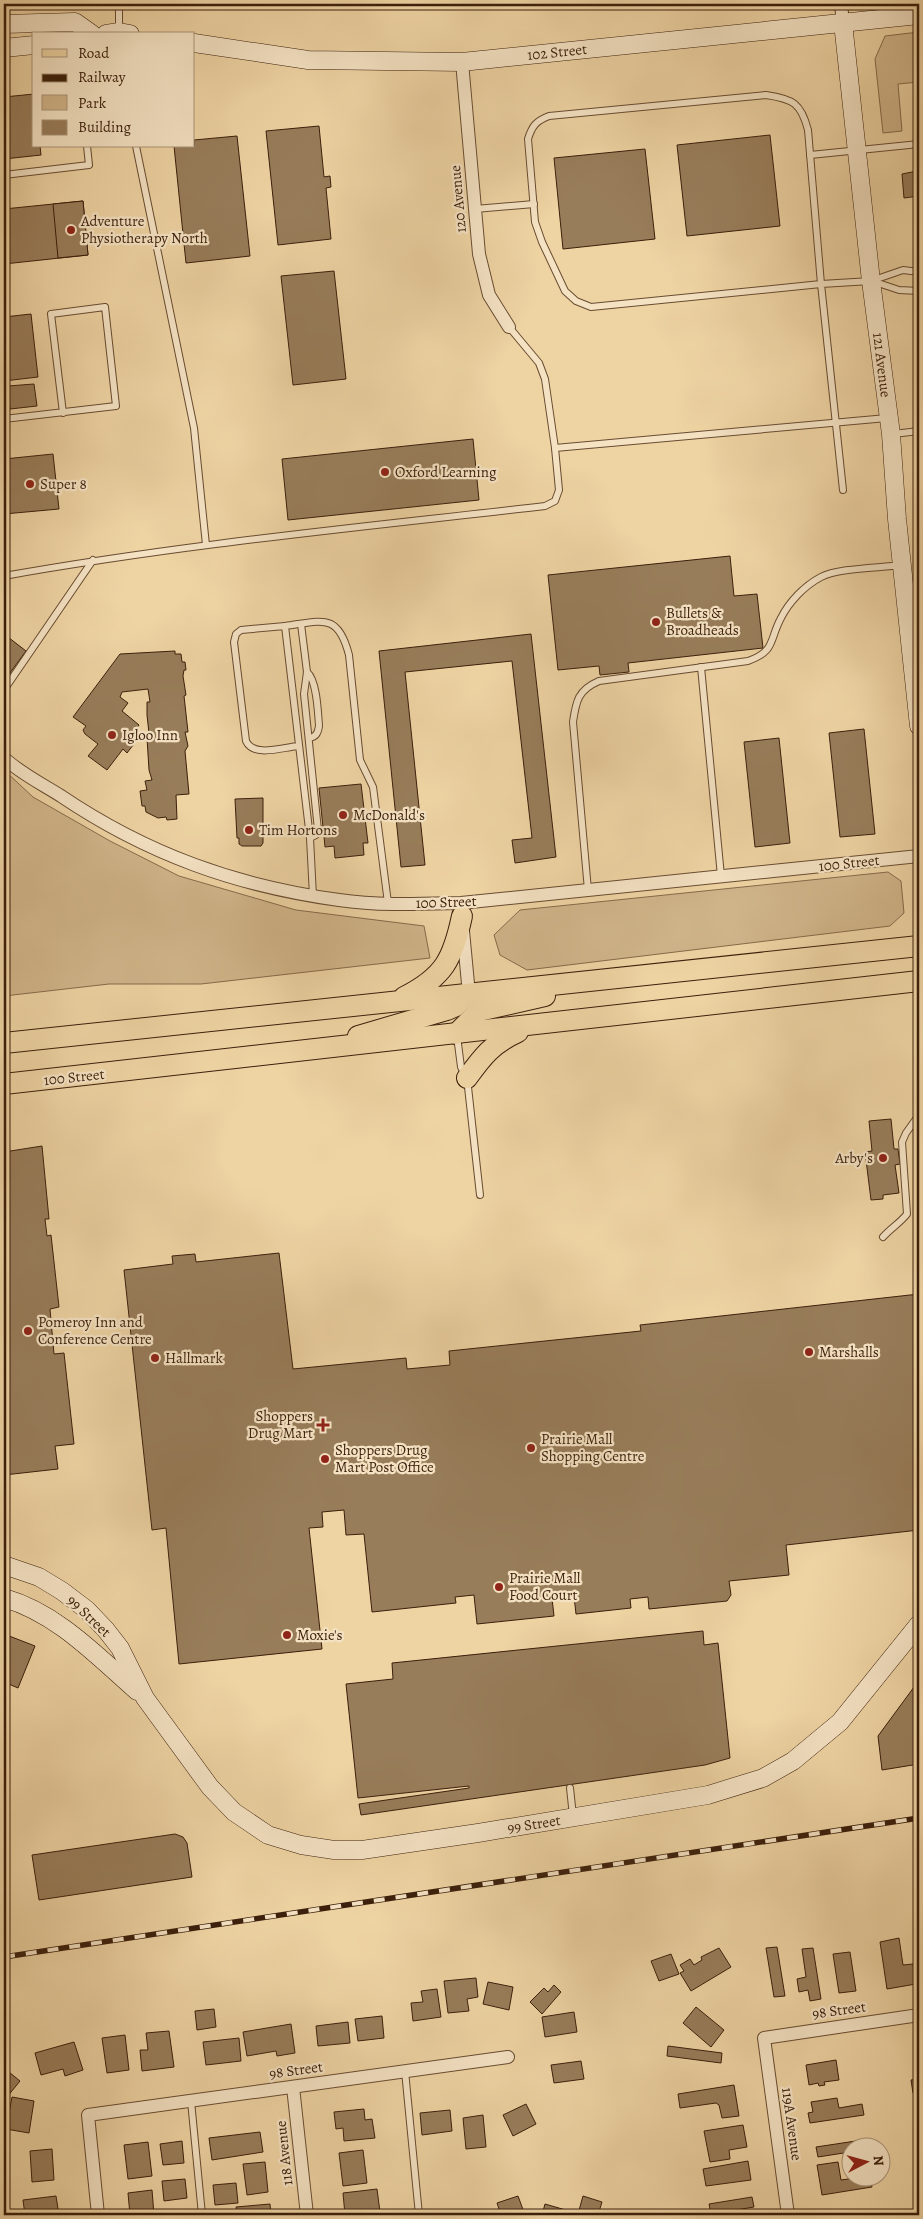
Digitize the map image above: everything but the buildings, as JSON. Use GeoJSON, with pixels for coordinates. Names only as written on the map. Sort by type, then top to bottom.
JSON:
{"type":"FeatureCollection","features":[{"type":"Feature","properties":{"kind":"main road"},"geometry":{"type":"LineString","coordinates":[[399,999],[423,986],[448,962],[454,951],[461,910]]}},
{"type":"Feature","properties":{"kind":"main road"},"geometry":{"type":"LineString","coordinates":[[4,1043],[399,999],[469,994],[919,946]]}},
{"type":"Feature","properties":{"kind":"main road"},"geometry":{"type":"LineString","coordinates":[[456,1034],[479,1011],[487,1008],[630,976]]}},
{"type":"Feature","properties":{"kind":"main road","name":"100 Street"},"geometry":{"type":"LineString","coordinates":[[4,1084],[919,981]]}},
{"type":"Feature","properties":{"kind":"main road"},"geometry":{"type":"LineString","coordinates":[[313,1050],[447,1010],[456,1006],[469,994]]}},
{"type":"Feature","properties":{"kind":"main road"},"geometry":{"type":"LineString","coordinates":[[467,1078],[477,1063],[499,1040],[530,1026]]}},
{"type":"Feature","properties":{"kind":"street","name":"121 Avenue"},"geometry":{"type":"LineString","coordinates":[[841,4],[871,280],[890,426],[902,565],[919,719]]}},
{"type":"Feature","properties":{"kind":"street","name":"102 Street"},"geometry":{"type":"LineString","coordinates":[[195,43],[308,60],[462,62],[919,15]]}},
{"type":"Feature","properties":{"kind":"street"},"geometry":{"type":"LineString","coordinates":[[4,24],[75,22],[89,32]]}},
{"type":"Feature","properties":{"kind":"street"},"geometry":{"type":"LineString","coordinates":[[4,48],[32,45]]}},
{"type":"Feature","properties":{"kind":"street","name":"120 Avenue"},"geometry":{"type":"LineString","coordinates":[[462,62],[480,254],[489,295],[510,327]]}},
{"type":"Feature","properties":{"kind":"street","name":"100 Street"},"geometry":{"type":"LineString","coordinates":[[4,758],[94,819],[144,845],[196,867],[248,883],[341,901],[388,903],[461,910],[588,890],[919,856]]}},
{"type":"Feature","properties":{"kind":"street"},"geometry":{"type":"LineString","coordinates":[[461,910],[469,994]]}},
{"type":"Feature","properties":{"kind":"street","name":"99 Street"},"geometry":{"type":"LineString","coordinates":[[4,1565],[39,1577],[87,1610],[120,1648],[145,1698],[210,1787],[234,1812],[268,1835],[301,1845],[334,1850],[362,1850],[708,1795],[763,1778],[786,1766],[816,1744],[840,1722],[919,1624]]}},
{"type":"Feature","properties":{"kind":"street","name":"99 Street"},"geometry":{"type":"LineString","coordinates":[[4,1598],[34,1611],[91,1648],[145,1698]]}},
{"type":"Feature","properties":{"kind":"street","name":"98 Street"},"geometry":{"type":"LineString","coordinates":[[764,2038],[919,2015]]}},
{"type":"Feature","properties":{"kind":"street","name":"119A Avenue"},"geometry":{"type":"LineString","coordinates":[[764,2038],[788,2215]]}},
{"type":"Feature","properties":{"kind":"street","name":"98 Street"},"geometry":{"type":"LineString","coordinates":[[98,2215],[88,2115],[508,2057]]}},
{"type":"Feature","properties":{"kind":"street","name":"118 Avenue"},"geometry":{"type":"LineString","coordinates":[[293,2087],[307,2215]]}},
{"type":"Feature","properties":{"kind":"lane"},"geometry":{"type":"LineString","coordinates":[[119,4],[119,32]]}},
{"type":"Feature","properties":{"kind":"lane"},"geometry":{"type":"LineString","coordinates":[[843,490],[822,284],[810,155],[804,115],[798,105],[789,99],[766,95],[549,116],[537,121],[528,139],[535,222],[542,242],[565,290],[576,301],[591,307],[822,284],[871,280],[903,270],[919,272]]}},
{"type":"Feature","properties":{"kind":"lane"},"geometry":{"type":"LineString","coordinates":[[810,155],[919,144]]}},
{"type":"Feature","properties":{"kind":"lane"},"geometry":{"type":"LineString","coordinates":[[4,175],[89,165],[87,148]]}},
{"type":"Feature","properties":{"kind":"lane"},"geometry":{"type":"LineString","coordinates":[[136,148],[194,428],[206,545]]}},
{"type":"Feature","properties":{"kind":"lane"},"geometry":{"type":"LineString","coordinates":[[475,209],[534,204]]}},
{"type":"Feature","properties":{"kind":"lane"},"geometry":{"type":"LineString","coordinates":[[871,280],[899,290],[919,291]]}},
{"type":"Feature","properties":{"kind":"lane"},"geometry":{"type":"LineString","coordinates":[[4,419],[63,413],[116,406],[105,307],[51,314],[63,413]]}},
{"type":"Feature","properties":{"kind":"lane"},"geometry":{"type":"LineString","coordinates":[[4,576],[93,560],[206,545],[545,506],[555,501],[559,490],[545,379],[539,363],[510,327]]}},
{"type":"Feature","properties":{"kind":"lane"},"geometry":{"type":"LineString","coordinates":[[555,448],[836,422],[890,426],[919,431]]}},
{"type":"Feature","properties":{"kind":"lane"},"geometry":{"type":"LineString","coordinates":[[4,690],[93,560]]}},
{"type":"Feature","properties":{"kind":"lane"},"geometry":{"type":"LineString","coordinates":[[588,890],[573,722],[578,698],[590,685],[599,681],[748,660],[760,656],[773,643],[779,621],[786,608],[808,586],[822,577],[833,573],[902,565]]}},
{"type":"Feature","properties":{"kind":"lane"},"geometry":{"type":"LineString","coordinates":[[299,746],[256,751],[246,741],[234,642],[236,634],[241,630],[324,621],[332,624],[345,639],[349,655],[360,760],[373,787],[388,903]]}},
{"type":"Feature","properties":{"kind":"lane"},"geometry":{"type":"LineString","coordinates":[[301,624],[307,672],[304,694],[318,830],[316,835],[310,838]]}},
{"type":"Feature","properties":{"kind":"lane"},"geometry":{"type":"LineString","coordinates":[[285,626],[310,838],[313,896]]}},
{"type":"Feature","properties":{"kind":"lane"},"geometry":{"type":"LineString","coordinates":[[701,667],[721,876]]}},
{"type":"Feature","properties":{"kind":"lane"},"geometry":{"type":"LineString","coordinates":[[307,672],[311,675],[314,686],[319,726],[318,733],[313,738],[309,738]]}},
{"type":"Feature","properties":{"kind":"lane"},"geometry":{"type":"LineString","coordinates":[[456,1034],[461,1067],[467,1078],[480,1195]]}},
{"type":"Feature","properties":{"kind":"lane"},"geometry":{"type":"LineString","coordinates":[[883,1237],[891,1227],[902,1221],[908,1214],[902,1142],[916,1119]]}},
{"type":"Feature","properties":{"kind":"lane"},"geometry":{"type":"LineString","coordinates":[[570,1788],[573,1817]]}},
{"type":"Feature","properties":{"kind":"lane"},"geometry":{"type":"LineString","coordinates":[[405,2071],[419,2215]]}},
{"type":"Feature","properties":{"kind":"lane"},"geometry":{"type":"LineString","coordinates":[[191,2100],[202,2215]]}},
{"type":"Feature","properties":{"kind":"green space"},"geometry":{"type":"Polygon","coordinates":[[[919,32],[919,82],[898,84],[902,131],[883,133],[875,59],[885,36],[919,32]]]}},
{"type":"Feature","properties":{"kind":"green space"},"geometry":{"type":"Polygon","coordinates":[[[4,770],[33,797],[110,841],[179,876],[296,910],[424,926],[430,958],[201,984],[109,984],[4,996],[4,770]]]}},
{"type":"Feature","properties":{"kind":"green space"},"geometry":{"type":"Polygon","coordinates":[[[888,872],[901,881],[904,913],[890,926],[527,970],[500,955],[494,935],[520,910],[888,872]]]}},
{"type":"Feature","properties":{"kind":"railway"},"geometry":{"type":"LineString","coordinates":[[4,1957],[919,1818]]}},
{"type":"Feature","properties":{"kind":"place","name":"Adventure Physiotherapy North"},"geometry":{"type":"Point","coordinates":[71,230]}},
{"type":"Feature","properties":{"kind":"place","name":"Oxford Learning"},"geometry":{"type":"Point","coordinates":[385,472]}},
{"type":"Feature","properties":{"kind":"place","name":"Super 8"},"geometry":{"type":"Point","coordinates":[30,484]}},
{"type":"Feature","properties":{"kind":"place","name":"Bullets & Broadheads"},"geometry":{"type":"Point","coordinates":[656,622]}},
{"type":"Feature","properties":{"kind":"place","name":"Igloo Inn"},"geometry":{"type":"Point","coordinates":[112,735]}},
{"type":"Feature","properties":{"kind":"place","name":"McDonald's"},"geometry":{"type":"Point","coordinates":[343,815]}},
{"type":"Feature","properties":{"kind":"place","name":"Tim Hortons"},"geometry":{"type":"Point","coordinates":[249,830]}},
{"type":"Feature","properties":{"kind":"place","name":"Arby's"},"geometry":{"type":"Point","coordinates":[883,1158]}},
{"type":"Feature","properties":{"kind":"place","name":"Pomeroy Inn and Conference Centre"},"geometry":{"type":"Point","coordinates":[28,1331]}},
{"type":"Feature","properties":{"kind":"place","name":"Marshalls"},"geometry":{"type":"Point","coordinates":[809,1352]}},
{"type":"Feature","properties":{"kind":"place","name":"Hallmark"},"geometry":{"type":"Point","coordinates":[155,1358]}},
{"type":"Feature","properties":{"kind":"place","name":"Shoppers Drug Mart"},"geometry":{"type":"Point","coordinates":[323,1425]}},
{"type":"Feature","properties":{"kind":"place","name":"Prairie Mall Shopping Centre"},"geometry":{"type":"Point","coordinates":[531,1448]}},
{"type":"Feature","properties":{"kind":"place","name":"Shoppers Drug Mart Post Office"},"geometry":{"type":"Point","coordinates":[325,1459]}},
{"type":"Feature","properties":{"kind":"place","name":"Prairie Mall Food Court"},"geometry":{"type":"Point","coordinates":[499,1587]}},
{"type":"Feature","properties":{"kind":"place","name":"Moxie's"},"geometry":{"type":"Point","coordinates":[287,1635]}}]}
